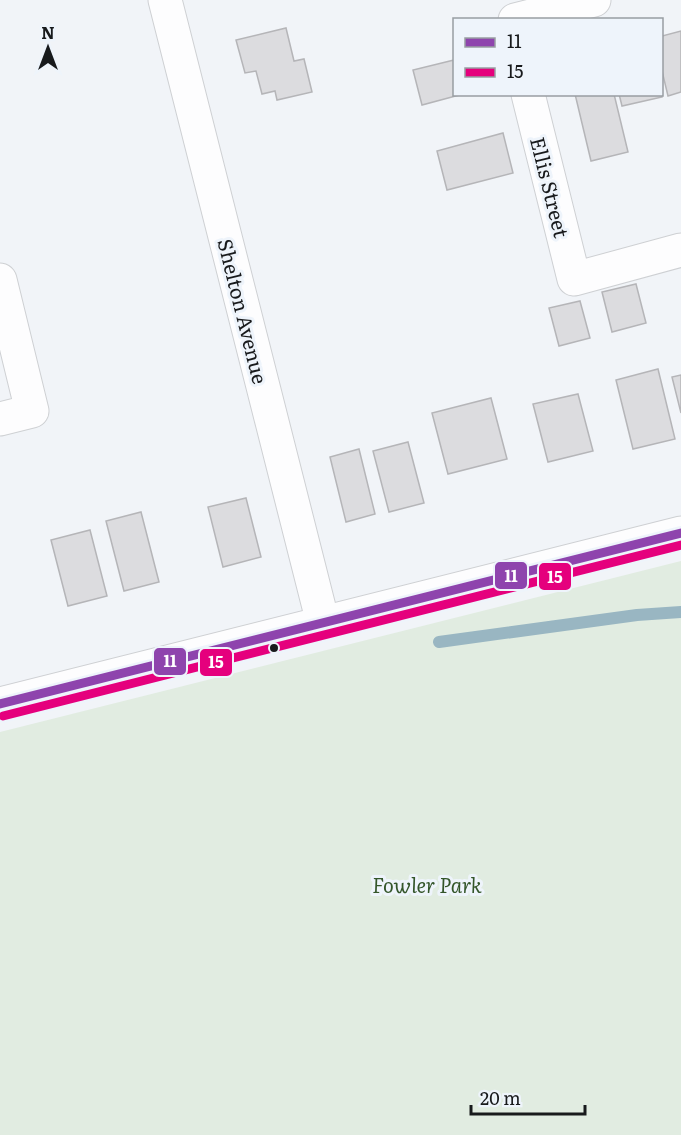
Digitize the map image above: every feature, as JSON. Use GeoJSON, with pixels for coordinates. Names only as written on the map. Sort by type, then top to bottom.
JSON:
{"type":"FeatureCollection","features":[{"type":"Feature","properties":{"kind":"street","name":"Shelton Avenue"},"geometry":{"type":"LineString","coordinates":[[165,0],[323,623]]}},
{"type":"Feature","properties":{"kind":"street"},"geometry":{"type":"LineString","coordinates":[[505,0],[510,18]]}},
{"type":"Feature","properties":{"kind":"street"},"geometry":{"type":"LineString","coordinates":[[523,18],[594,0]]}},
{"type":"Feature","properties":{"kind":"street","name":"Ellis Street"},"geometry":{"type":"LineString","coordinates":[[528,96],[574,279],[681,250]]}},
{"type":"Feature","properties":{"kind":"street"},"geometry":{"type":"LineString","coordinates":[[0,280],[32,411],[0,419]]}},
{"type":"Feature","properties":{"kind":"street"},"geometry":{"type":"LineString","coordinates":[[0,704],[681,532]]}},
{"type":"Feature","properties":{"kind":"green space","name":"Fowler Park"},"geometry":{"type":"Polygon","coordinates":[[[681,561],[681,1135],[0,1135],[0,732],[681,561]]]}},
{"type":"Feature","properties":{"kind":"building"},"geometry":{"type":"Polygon","coordinates":[[[286,28],[294,61],[304,59],[312,92],[277,100],[275,91],[262,94],[256,71],[245,73],[236,40],[286,28]]]}},
{"type":"Feature","properties":{"kind":"building"},"geometry":{"type":"Polygon","coordinates":[[[681,31],[681,92],[668,96],[663,75],[663,36],[681,31]]]}},
{"type":"Feature","properties":{"kind":"building"},"geometry":{"type":"Polygon","coordinates":[[[453,60],[453,96],[456,96],[422,105],[413,70],[453,60]]]}},
{"type":"Feature","properties":{"kind":"building"},"geometry":{"type":"Polygon","coordinates":[[[575,96],[614,96],[628,152],[591,161],[575,96]]]}},
{"type":"Feature","properties":{"kind":"building"},"geometry":{"type":"Polygon","coordinates":[[[620,96],[662,97],[622,106],[620,96]]]}},
{"type":"Feature","properties":{"kind":"building"},"geometry":{"type":"Polygon","coordinates":[[[503,133],[513,173],[447,190],[437,151],[503,133]]]}},
{"type":"Feature","properties":{"kind":"building"},"geometry":{"type":"Polygon","coordinates":[[[636,284],[646,323],[612,332],[602,292],[636,284]]]}},
{"type":"Feature","properties":{"kind":"building"},"geometry":{"type":"Polygon","coordinates":[[[580,301],[590,338],[559,346],[549,308],[580,301]]]}},
{"type":"Feature","properties":{"kind":"building"},"geometry":{"type":"Polygon","coordinates":[[[658,369],[675,439],[633,449],[616,380],[658,369]]]}},
{"type":"Feature","properties":{"kind":"building"},"geometry":{"type":"Polygon","coordinates":[[[681,375],[681,413],[672,377],[681,375]]]}},
{"type":"Feature","properties":{"kind":"building"},"geometry":{"type":"Polygon","coordinates":[[[578,394],[593,451],[548,462],[533,404],[578,394]]]}},
{"type":"Feature","properties":{"kind":"building"},"geometry":{"type":"Polygon","coordinates":[[[491,398],[507,459],[448,474],[432,413],[491,398]]]}},
{"type":"Feature","properties":{"kind":"building"},"geometry":{"type":"Polygon","coordinates":[[[408,442],[424,503],[389,512],[373,451],[408,442]]]}},
{"type":"Feature","properties":{"kind":"building"},"geometry":{"type":"Polygon","coordinates":[[[359,449],[375,514],[346,522],[330,457],[359,449]]]}},
{"type":"Feature","properties":{"kind":"building"},"geometry":{"type":"Polygon","coordinates":[[[246,498],[261,557],[223,567],[208,507],[246,498]]]}},
{"type":"Feature","properties":{"kind":"building"},"geometry":{"type":"Polygon","coordinates":[[[141,512],[159,582],[124,591],[106,521],[141,512]]]}},
{"type":"Feature","properties":{"kind":"building"},"geometry":{"type":"Polygon","coordinates":[[[90,530],[107,596],[68,606],[51,540],[90,530]]]}},
{"type":"Feature","properties":{"kind":"waterway"},"geometry":{"type":"LineString","coordinates":[[439,642],[637,615],[681,612]]}},
{"type":"Feature","properties":{"kind":"transit line","name":"11"},"geometry":{"type":"LineString","coordinates":[[0,704],[681,533]]}},
{"type":"Feature","properties":{"kind":"transit line","name":"15"},"geometry":{"type":"LineString","coordinates":[[3,716],[681,545]]}}]}
